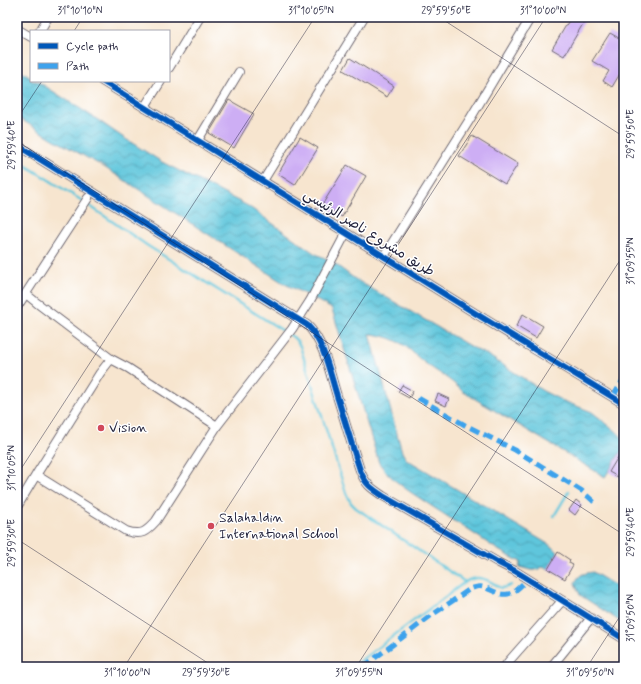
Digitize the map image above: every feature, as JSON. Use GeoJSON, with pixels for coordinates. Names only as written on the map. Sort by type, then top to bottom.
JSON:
{"type":"FeatureCollection","features":[{"type":"Feature","properties":{"kind":"street"},"geometry":{"type":"LineString","coordinates":[[41,30],[48,17]]}},
{"type":"Feature","properties":{"kind":"street"},"geometry":{"type":"LineString","coordinates":[[170,66],[200,17]]}},
{"type":"Feature","properties":{"kind":"street"},"geometry":{"type":"LineString","coordinates":[[263,181],[364,17]]}},
{"type":"Feature","properties":{"kind":"street"},"geometry":{"type":"LineString","coordinates":[[384,256],[470,119],[531,17]]}},
{"type":"Feature","properties":{"kind":"street"},"geometry":{"type":"LineString","coordinates":[[17,28],[30,36]]}},
{"type":"Feature","properties":{"kind":"street"},"geometry":{"type":"LineString","coordinates":[[198,140],[239,72]]}},
{"type":"Feature","properties":{"kind":"street","name":"طريق مشروع ناصر الرئيسي"},"geometry":{"type":"LineString","coordinates":[[104,82],[624,404]]}},
{"type":"Feature","properties":{"kind":"street"},"geometry":{"type":"LineString","coordinates":[[144,108],[160,82]]}},
{"type":"Feature","properties":{"kind":"street"},"geometry":{"type":"LineString","coordinates":[[17,145],[312,329],[325,357],[360,470],[368,485],[383,496],[515,571],[624,639]]}},
{"type":"Feature","properties":{"kind":"street"},"geometry":{"type":"LineString","coordinates":[[17,307],[88,198]]}},
{"type":"Feature","properties":{"kind":"street"},"geometry":{"type":"LineString","coordinates":[[36,475],[126,531],[135,534],[144,533],[156,521],[217,426],[292,329],[310,301],[346,233]]}},
{"type":"Feature","properties":{"kind":"street"},"geometry":{"type":"LineString","coordinates":[[26,294],[37,304],[111,359],[128,368],[217,426]]}},
{"type":"Feature","properties":{"kind":"street"},"geometry":{"type":"LineString","coordinates":[[17,507],[100,373],[111,359]]}},
{"type":"Feature","properties":{"kind":"street"},"geometry":{"type":"LineString","coordinates":[[508,667],[506,665],[509,660],[562,601]]}},
{"type":"Feature","properties":{"kind":"street"},"geometry":{"type":"LineString","coordinates":[[551,667],[591,618]]}},
{"type":"Feature","properties":{"kind":"water"},"geometry":{"type":"Polygon","coordinates":[[[17,68],[30,76],[30,82],[39,82],[162,162],[248,206],[314,253],[331,261],[355,279],[489,356],[543,391],[592,412],[617,432],[622,437],[624,442],[622,450],[605,477],[462,391],[454,383],[397,341],[380,335],[370,334],[402,452],[406,459],[553,547],[558,552],[548,569],[542,567],[537,570],[531,570],[519,567],[521,562],[495,548],[411,493],[397,482],[379,463],[332,309],[285,284],[104,167],[17,117],[17,68]]]}},
{"type":"Feature","properties":{"kind":"water"},"geometry":{"type":"Polygon","coordinates":[[[593,572],[624,591],[624,624],[580,595],[575,583],[582,574],[593,572]]]}},
{"type":"Feature","properties":{"kind":"building"},"geometry":{"type":"Polygon","coordinates":[[[571,17],[587,17],[564,56],[552,49],[571,17]]]}},
{"type":"Feature","properties":{"kind":"building"},"geometry":{"type":"Polygon","coordinates":[[[610,33],[624,41],[624,67],[612,87],[603,81],[609,71],[592,61],[610,33]]]}},
{"type":"Feature","properties":{"kind":"building"},"geometry":{"type":"Polygon","coordinates":[[[350,58],[394,86],[387,97],[343,70],[350,58]]]}},
{"type":"Feature","properties":{"kind":"building"},"geometry":{"type":"Polygon","coordinates":[[[229,100],[254,114],[234,148],[209,133],[229,100]]]}},
{"type":"Feature","properties":{"kind":"building"},"geometry":{"type":"Polygon","coordinates":[[[472,136],[518,164],[505,184],[459,156],[472,136]]]}},
{"type":"Feature","properties":{"kind":"building"},"geometry":{"type":"Polygon","coordinates":[[[300,137],[318,148],[295,185],[278,174],[300,137]]]}},
{"type":"Feature","properties":{"kind":"building"},"geometry":{"type":"Polygon","coordinates":[[[347,165],[366,176],[342,217],[322,205],[347,165]]]}},
{"type":"Feature","properties":{"kind":"building"},"geometry":{"type":"Polygon","coordinates":[[[523,314],[543,326],[536,338],[516,326],[523,314]]]}},
{"type":"Feature","properties":{"kind":"building"},"geometry":{"type":"Polygon","coordinates":[[[402,385],[413,391],[409,398],[398,392],[402,385]]]}},
{"type":"Feature","properties":{"kind":"building"},"geometry":{"type":"Polygon","coordinates":[[[438,394],[449,399],[446,406],[435,401],[438,394]]]}},
{"type":"Feature","properties":{"kind":"building"},"geometry":{"type":"Polygon","coordinates":[[[624,447],[624,468],[618,477],[609,472],[624,447]]]}},
{"type":"Feature","properties":{"kind":"building"},"geometry":{"type":"Polygon","coordinates":[[[576,500],[582,505],[575,515],[569,510],[576,500]]]}},
{"type":"Feature","properties":{"kind":"building"},"geometry":{"type":"Polygon","coordinates":[[[558,552],[570,560],[569,563],[573,565],[565,579],[548,569],[558,552]]]}},
{"type":"Feature","properties":{"kind":"waterway"},"geometry":{"type":"LineString","coordinates":[[17,160],[81,200],[148,246],[293,337],[300,346],[346,493],[351,503],[356,508],[465,582]]}},
{"type":"Feature","properties":{"kind":"waterway"},"geometry":{"type":"LineString","coordinates":[[554,516],[569,491]]}},
{"type":"Feature","properties":{"kind":"waterway"},"geometry":{"type":"LineString","coordinates":[[352,667],[465,582],[475,578],[482,578],[501,588],[511,585]]}},
{"type":"Feature","properties":{"kind":"marked path"},"geometry":{"type":"LineString","coordinates":[[613,397],[624,378]]}},
{"type":"Feature","properties":{"kind":"marked path"},"geometry":{"type":"LineString","coordinates":[[418,398],[465,425],[515,450],[582,491],[597,505]]}},
{"type":"Feature","properties":{"kind":"marked path"},"geometry":{"type":"LineString","coordinates":[[363,667],[432,615],[470,589],[481,587],[498,593],[508,594],[516,590],[528,579]]}},
{"type":"Feature","properties":{"kind":"cycle path"},"geometry":{"type":"LineString","coordinates":[[104,82],[624,404]]}},
{"type":"Feature","properties":{"kind":"cycle path"},"geometry":{"type":"LineString","coordinates":[[17,145],[307,325],[318,340],[329,368],[360,470],[364,479],[375,491],[515,571],[624,639]]}},
{"type":"Feature","properties":{"kind":"place","name":"Vision"},"geometry":{"type":"Point","coordinates":[101,428]}},
{"type":"Feature","properties":{"kind":"place","name":"Salahaldin International School"},"geometry":{"type":"Point","coordinates":[211,526]}}]}
